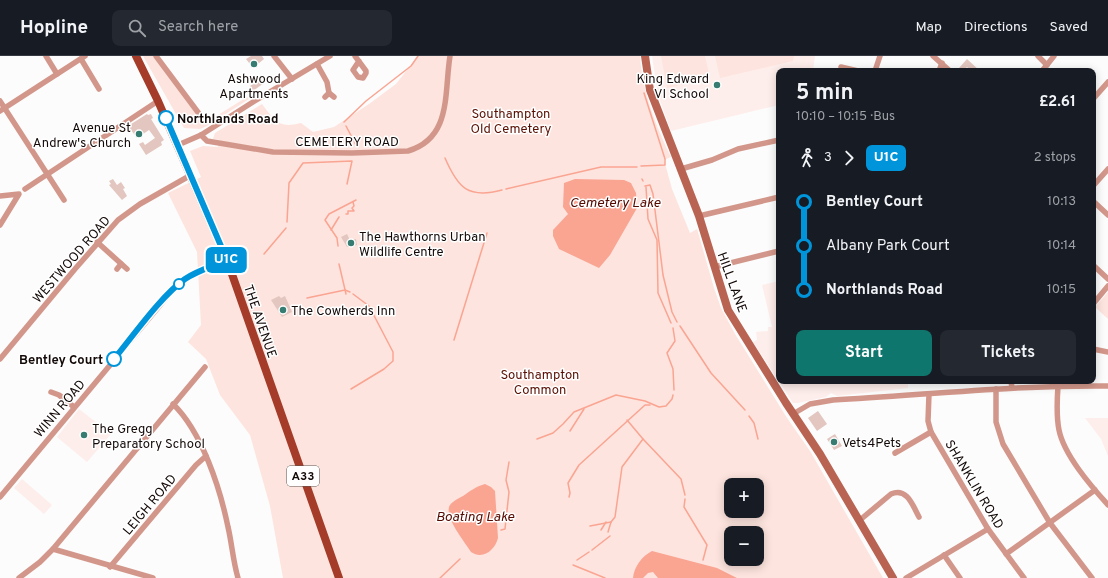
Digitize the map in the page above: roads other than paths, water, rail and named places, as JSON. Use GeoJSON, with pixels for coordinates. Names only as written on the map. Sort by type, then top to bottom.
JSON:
{"type":"FeatureCollection","features":[{"type":"Feature","properties":{"kind":"main road","name":"THE AVENUE"},"geometry":{"type":"LineString","coordinates":[[136,56],[178,145],[227,260],[339,578]]}},
{"type":"Feature","properties":{"kind":"street"},"geometry":{"type":"LineString","coordinates":[[46,56],[57,74]]}},
{"type":"Feature","properties":{"kind":"street"},"geometry":{"type":"LineString","coordinates":[[156,56],[200,115]]}},
{"type":"Feature","properties":{"kind":"street"},"geometry":{"type":"LineString","coordinates":[[274,56],[292,78]]}},
{"type":"Feature","properties":{"kind":"street"},"geometry":{"type":"LineString","coordinates":[[178,145],[201,135],[330,56]]}},
{"type":"Feature","properties":{"kind":"street"},"geometry":{"type":"LineString","coordinates":[[355,56],[359,61]]}},
{"type":"Feature","properties":{"kind":"street","name":"CEMETERY ROAD"},"geometry":{"type":"LineString","coordinates":[[201,135],[207,141],[273,152],[352,153],[412,150],[429,140],[441,126],[450,56]]}},
{"type":"Feature","properties":{"kind":"street","name":"HILL LANE"},"geometry":{"type":"LineString","coordinates":[[645,56],[650,90],[698,216],[728,310],[793,414],[820,454],[860,520],[892,578]]}},
{"type":"Feature","properties":{"kind":"street"},"geometry":{"type":"LineString","coordinates":[[876,68],[880,56]]}},
{"type":"Feature","properties":{"kind":"street"},"geometry":{"type":"LineString","coordinates":[[933,56],[947,68]]}},
{"type":"Feature","properties":{"kind":"street"},"geometry":{"type":"LineString","coordinates":[[1038,56],[1047,65]]}},
{"type":"Feature","properties":{"kind":"street"},"geometry":{"type":"LineString","coordinates":[[1044,68],[1054,56]]}},
{"type":"Feature","properties":{"kind":"street"},"geometry":{"type":"LineString","coordinates":[[2,110],[83,57],[99,85]]}},
{"type":"Feature","properties":{"kind":"street"},"geometry":{"type":"LineString","coordinates":[[317,64],[327,82],[330,96]]}},
{"type":"Feature","properties":{"kind":"street"},"geometry":{"type":"LineString","coordinates":[[940,68],[942,64]]}},
{"type":"Feature","properties":{"kind":"street"},"geometry":{"type":"LineString","coordinates":[[841,67],[845,68]]}},
{"type":"Feature","properties":{"kind":"street"},"geometry":{"type":"LineString","coordinates":[[1096,96],[1108,82]]}},
{"type":"Feature","properties":{"kind":"street"},"geometry":{"type":"LineString","coordinates":[[0,101],[2,110],[47,173],[64,200]]}},
{"type":"Feature","properties":{"kind":"street"},"geometry":{"type":"LineString","coordinates":[[25,189],[47,173],[158,101]]}},
{"type":"Feature","properties":{"kind":"street"},"geometry":{"type":"LineString","coordinates":[[681,169],[712,160],[738,149],[776,141]]}},
{"type":"Feature","properties":{"kind":"street"},"geometry":{"type":"LineString","coordinates":[[1096,183],[1108,169]]}},
{"type":"Feature","properties":{"kind":"street","name":"WESTWOOD ROAD"},"geometry":{"type":"LineString","coordinates":[[0,360],[118,220],[134,208],[191,175]]}},
{"type":"Feature","properties":{"kind":"street"},"geometry":{"type":"LineString","coordinates":[[0,196],[19,194],[0,225]]}},
{"type":"Feature","properties":{"kind":"street"},"geometry":{"type":"LineString","coordinates":[[698,216],[776,198]]}},
{"type":"Feature","properties":{"kind":"street"},"geometry":{"type":"LineString","coordinates":[[1096,204],[1108,215]]}},
{"type":"Feature","properties":{"kind":"street"},"geometry":{"type":"LineString","coordinates":[[98,242],[127,270]]}},
{"type":"Feature","properties":{"kind":"street"},"geometry":{"type":"LineString","coordinates":[[714,267],[776,252]]}},
{"type":"Feature","properties":{"kind":"street","name":"WINN ROAD"},"geometry":{"type":"LineString","coordinates":[[0,497],[176,287],[190,276],[227,260]]}},
{"type":"Feature","properties":{"kind":"street"},"geometry":{"type":"LineString","coordinates":[[117,269],[121,264]]}},
{"type":"Feature","properties":{"kind":"street"},"geometry":{"type":"LineString","coordinates":[[1096,268],[1108,279]]}},
{"type":"Feature","properties":{"kind":"street"},"geometry":{"type":"LineString","coordinates":[[1096,300],[1108,286]]}},
{"type":"Feature","properties":{"kind":"street"},"geometry":{"type":"LineString","coordinates":[[1096,350],[1108,352]]}},
{"type":"Feature","properties":{"kind":"street"},"geometry":{"type":"LineString","coordinates":[[22,577],[53,549],[205,367]]}},
{"type":"Feature","properties":{"kind":"street"},"geometry":{"type":"LineString","coordinates":[[1011,384],[1012,388]]}},
{"type":"Feature","properties":{"kind":"street"},"geometry":{"type":"LineString","coordinates":[[1058,386],[1057,409],[1060,435],[1074,460],[1095,490],[1108,505]]}},
{"type":"Feature","properties":{"kind":"street"},"geometry":{"type":"LineString","coordinates":[[793,414],[806,406],[817,402],[1012,388],[1108,386]]}},
{"type":"Feature","properties":{"kind":"street"},"geometry":{"type":"LineString","coordinates":[[996,389],[996,422],[1003,444],[1050,523],[1092,578]]}},
{"type":"Feature","properties":{"kind":"street"},"geometry":{"type":"LineString","coordinates":[[51,392],[59,395],[74,407]]}},
{"type":"Feature","properties":{"kind":"street","name":"SHANKLIN ROAD"},"geometry":{"type":"LineString","coordinates":[[928,394],[928,421],[931,432],[988,529],[1024,578]]}},
{"type":"Feature","properties":{"kind":"street"},"geometry":{"type":"LineString","coordinates":[[173,404],[189,424],[206,456],[227,521],[238,578]]}},
{"type":"Feature","properties":{"kind":"street"},"geometry":{"type":"LineString","coordinates":[[895,453],[931,432]]}},
{"type":"Feature","properties":{"kind":"street","name":"LEIGH ROAD"},"geometry":{"type":"LineString","coordinates":[[110,567],[196,465],[206,456]]}},
{"type":"Feature","properties":{"kind":"street"},"geometry":{"type":"LineString","coordinates":[[1006,554],[1095,490]]}},
{"type":"Feature","properties":{"kind":"street"},"geometry":{"type":"LineString","coordinates":[[860,520],[891,494],[897,492],[906,495],[919,513]]}},
{"type":"Feature","properties":{"kind":"street"},"geometry":{"type":"LineString","coordinates":[[906,578],[988,529]]}},
{"type":"Feature","properties":{"kind":"street"},"geometry":{"type":"LineString","coordinates":[[53,549],[110,567],[153,578]]}},
{"type":"Feature","properties":{"kind":"street"},"geometry":{"type":"LineString","coordinates":[[944,555],[960,578]]}},
{"type":"Feature","properties":{"kind":"water","name":"Cemetery Lake"},"geometry":{"type":"Polygon","coordinates":[[[575,179],[624,180],[631,183],[636,193],[637,208],[610,255],[599,268],[559,249],[553,236],[553,230],[568,214],[563,207],[564,183],[575,179]]]}},
{"type":"Feature","properties":{"kind":"water","name":"Boating Lake"},"geometry":{"type":"Polygon","coordinates":[[[485,484],[495,491],[498,538],[491,550],[480,555],[471,552],[452,522],[449,516],[449,510],[450,505],[454,501],[476,487],[485,484]]]}},
{"type":"Feature","properties":{"kind":"water"},"geometry":{"type":"Polygon","coordinates":[[[652,551],[717,568],[737,578],[658,578],[653,572],[648,573],[643,578],[633,578],[639,562],[652,551]]]}},
{"type":"Feature","properties":{"kind":"waterway"},"geometry":{"type":"LineString","coordinates":[[344,122],[366,101],[411,66],[418,56]]}},
{"type":"Feature","properties":{"kind":"waterway"},"geometry":{"type":"LineString","coordinates":[[641,166],[665,165],[665,159],[644,93]]}},
{"type":"Feature","properties":{"kind":"waterway"},"geometry":{"type":"LineString","coordinates":[[346,126],[356,145]]}},
{"type":"Feature","properties":{"kind":"waterway"},"geometry":{"type":"LineString","coordinates":[[445,158],[455,177],[466,189],[472,192],[481,193],[502,190]]}},
{"type":"Feature","properties":{"kind":"waterway"},"geometry":{"type":"LineString","coordinates":[[287,222],[289,183],[303,163],[352,161],[347,184]]}},
{"type":"Feature","properties":{"kind":"waterway"},"geometry":{"type":"LineString","coordinates":[[506,189],[601,167],[637,167]]}},
{"type":"Feature","properties":{"kind":"waterway"},"geometry":{"type":"LineString","coordinates":[[645,186],[650,185],[653,194],[663,275],[672,312],[677,322]]}},
{"type":"Feature","properties":{"kind":"waterway"},"geometry":{"type":"LineString","coordinates":[[646,187],[648,219],[657,240],[658,293],[671,323]]}},
{"type":"Feature","properties":{"kind":"waterway"},"geometry":{"type":"LineString","coordinates":[[338,246],[337,238],[325,220],[329,214],[356,200]]}},
{"type":"Feature","properties":{"kind":"waterway"},"geometry":{"type":"LineString","coordinates":[[346,214],[348,214],[348,211],[354,211],[352,208],[354,206],[353,202]]}},
{"type":"Feature","properties":{"kind":"waterway"},"geometry":{"type":"LineString","coordinates":[[331,230],[339,217]]}},
{"type":"Feature","properties":{"kind":"waterway"},"geometry":{"type":"LineString","coordinates":[[264,254],[286,228]]}},
{"type":"Feature","properties":{"kind":"waterway"},"geometry":{"type":"LineString","coordinates":[[454,340],[487,233]]}},
{"type":"Feature","properties":{"kind":"waterway"},"geometry":{"type":"LineString","coordinates":[[339,264],[346,294]]}},
{"type":"Feature","properties":{"kind":"waterway"},"geometry":{"type":"LineString","coordinates":[[307,298],[345,290],[350,292]]}},
{"type":"Feature","properties":{"kind":"waterway"},"geometry":{"type":"LineString","coordinates":[[351,389],[384,369],[393,361],[393,352],[369,306],[353,294]]}},
{"type":"Feature","properties":{"kind":"waterway"},"geometry":{"type":"LineString","coordinates":[[680,326],[711,373],[745,410]]}},
{"type":"Feature","properties":{"kind":"waterway"},"geometry":{"type":"LineString","coordinates":[[673,328],[675,341],[667,353],[673,369],[674,390]]}},
{"type":"Feature","properties":{"kind":"waterway"},"geometry":{"type":"LineString","coordinates":[[537,439],[553,433],[574,412],[616,395],[645,401],[659,407],[666,406],[672,399],[673,395]]}},
{"type":"Feature","properties":{"kind":"waterway"},"geometry":{"type":"LineString","coordinates":[[569,497],[570,493],[568,483],[579,465],[645,405],[650,405]]}},
{"type":"Feature","properties":{"kind":"waterway"},"geometry":{"type":"LineString","coordinates":[[570,431],[584,409]]}},
{"type":"Feature","properties":{"kind":"waterway"},"geometry":{"type":"LineString","coordinates":[[749,416],[754,423],[758,439]]}},
{"type":"Feature","properties":{"kind":"waterway"},"geometry":{"type":"LineString","coordinates":[[590,526],[611,522],[615,517],[622,467],[643,439],[627,420]]}},
{"type":"Feature","properties":{"kind":"waterway"},"geometry":{"type":"LineString","coordinates":[[643,439],[681,479],[685,495]]}},
{"type":"Feature","properties":{"kind":"waterway"},"geometry":{"type":"LineString","coordinates":[[501,530],[505,529],[509,492],[506,480],[509,462]]}},
{"type":"Feature","properties":{"kind":"waterway"},"geometry":{"type":"LineString","coordinates":[[685,499],[684,507],[707,545],[703,560]]}},
{"type":"Feature","properties":{"kind":"waterway"},"geometry":{"type":"LineString","coordinates":[[601,530],[606,522]]}},
{"type":"Feature","properties":{"kind":"waterway"},"geometry":{"type":"LineString","coordinates":[[608,532],[611,522]]}},
{"type":"Feature","properties":{"kind":"waterway"},"geometry":{"type":"LineString","coordinates":[[592,550],[610,536]]}},
{"type":"Feature","properties":{"kind":"waterway"},"geometry":{"type":"LineString","coordinates":[[577,560],[589,552]]}},
{"type":"Feature","properties":{"kind":"waterway"},"geometry":{"type":"LineString","coordinates":[[440,578],[460,559]]}},
{"type":"Feature","properties":{"kind":"waterway"},"geometry":{"type":"LineString","coordinates":[[573,565],[605,578]]}},
{"type":"Feature","properties":{"kind":"place","name":"Ashwood Apartments"},"geometry":{"type":"Point","coordinates":[254,64]}},
{"type":"Feature","properties":{"kind":"place","name":"King Edward VI School"},"geometry":{"type":"Point","coordinates":[717,85]}},
{"type":"Feature","properties":{"kind":"place","name":"Northlands Road"},"geometry":{"type":"Point","coordinates":[166,118]}},
{"type":"Feature","properties":{"kind":"place","name":"Avenue St Andrew's Church"},"geometry":{"type":"Point","coordinates":[139,134]}},
{"type":"Feature","properties":{"kind":"place","name":"The Hawthorns Urban Wildlife Centre"},"geometry":{"type":"Point","coordinates":[351,243]}},
{"type":"Feature","properties":{"kind":"place","name":"The Cowherds Inn"},"geometry":{"type":"Point","coordinates":[283,310]}},
{"type":"Feature","properties":{"kind":"place","name":"Bentley Court"},"geometry":{"type":"Point","coordinates":[114,359]}},
{"type":"Feature","properties":{"kind":"place","name":"The Gregg Preparatory School"},"geometry":{"type":"Point","coordinates":[84,435]}},
{"type":"Feature","properties":{"kind":"place","name":"Vets4Pets"},"geometry":{"type":"Point","coordinates":[834,442]}},
{"type":"Feature","properties":{"kind":"park label","name":"Southampton Old Cemetery"},"geometry":{"type":"Point","coordinates":[511,120]}},
{"type":"Feature","properties":{"kind":"park label","name":"Southampton Common"},"geometry":{"type":"Point","coordinates":[540,382]}}]}
